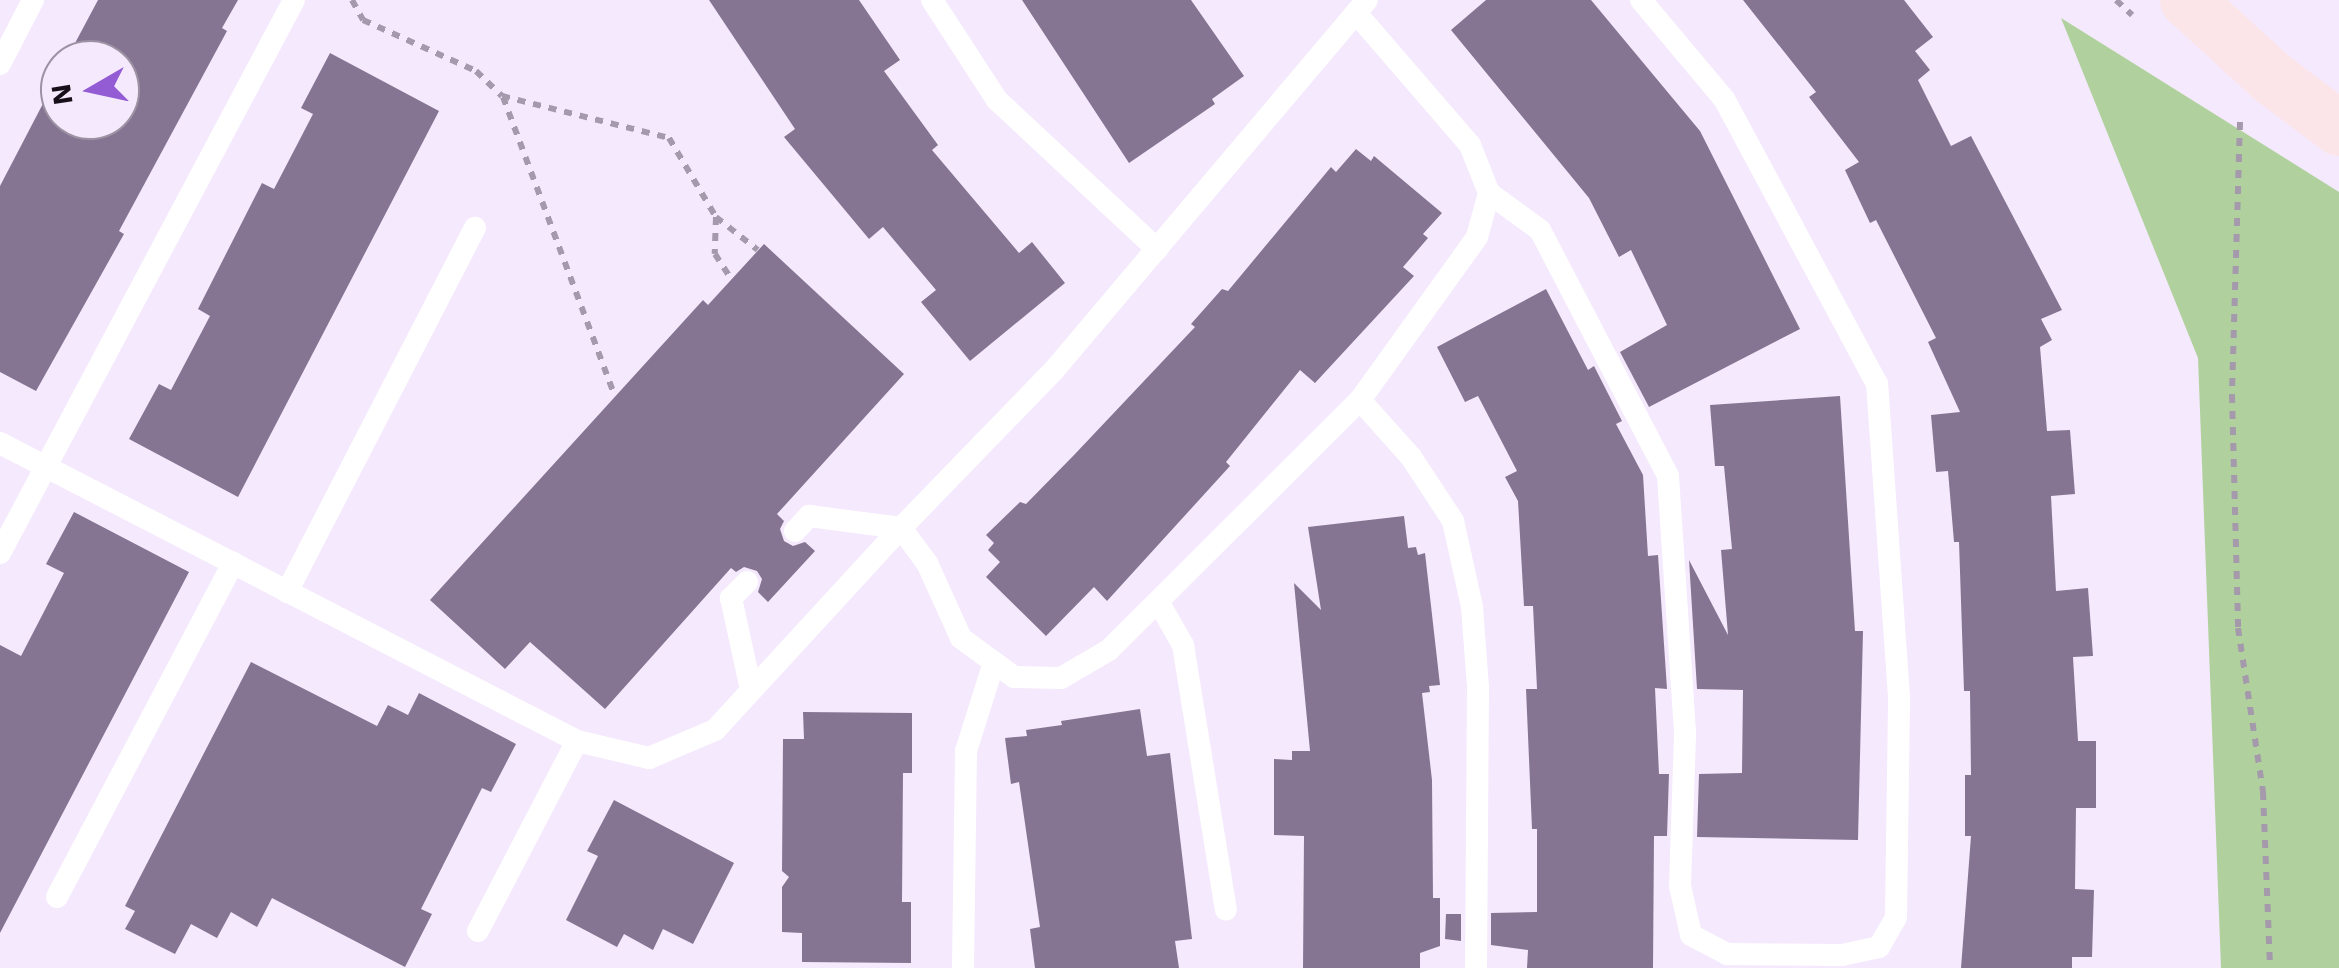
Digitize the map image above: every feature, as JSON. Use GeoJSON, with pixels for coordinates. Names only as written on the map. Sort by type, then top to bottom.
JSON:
{"type":"FeatureCollection","features":[{"type":"Feature","properties":{"kind":"street"},"geometry":{"type":"LineString","coordinates":[[2166,13],[2271,77],[2339,128]]}},
{"type":"Feature","properties":{"kind":"lane"},"geometry":{"type":"LineString","coordinates":[[0,64],[33,0]]}},
{"type":"Feature","properties":{"kind":"lane"},"geometry":{"type":"LineString","coordinates":[[0,553],[294,0]]}},
{"type":"Feature","properties":{"kind":"lane"},"geometry":{"type":"LineString","coordinates":[[932,0],[998,100],[1158,249]]}},
{"type":"Feature","properties":{"kind":"lane"},"geometry":{"type":"LineString","coordinates":[[0,444],[577,741],[649,758],[716,730],[901,528],[1055,370],[1362,7],[1470,145],[1490,192],[1540,230],[1668,476],[1685,734],[1680,886],[1691,935],[1727,954],[1842,955],[1879,946],[1896,917],[1900,698],[1877,384],[1724,99],[1641,0]]}},
{"type":"Feature","properties":{"kind":"lane"},"geometry":{"type":"LineString","coordinates":[[795,532],[809,516],[901,528],[927,563],[961,638],[1014,677],[1061,678],[1109,650],[1360,400],[1477,237],[1490,192]]}},
{"type":"Feature","properties":{"kind":"lane"},"geometry":{"type":"LineString","coordinates":[[287,592],[475,228]]}},
{"type":"Feature","properties":{"kind":"lane"},"geometry":{"type":"LineString","coordinates":[[1360,400],[1412,458],[1453,521],[1472,607],[1478,687],[1476,968]]}},
{"type":"Feature","properties":{"kind":"lane"},"geometry":{"type":"LineString","coordinates":[[57,897],[232,563]]}},
{"type":"Feature","properties":{"kind":"lane"},"geometry":{"type":"LineString","coordinates":[[746,582],[731,598],[751,690]]}},
{"type":"Feature","properties":{"kind":"lane"},"geometry":{"type":"LineString","coordinates":[[1159,603],[1183,645],[1226,910]]}},
{"type":"Feature","properties":{"kind":"lane"},"geometry":{"type":"LineString","coordinates":[[963,968],[966,751],[994,662]]}},
{"type":"Feature","properties":{"kind":"lane"},"geometry":{"type":"LineString","coordinates":[[478,932],[577,741]]}},
{"type":"Feature","properties":{"kind":"path"},"geometry":{"type":"LineString","coordinates":[[352,0],[363,20],[476,70],[502,96],[615,396]]}},
{"type":"Feature","properties":{"kind":"path"},"geometry":{"type":"LineString","coordinates":[[2116,0],[2166,13]]}},
{"type":"Feature","properties":{"kind":"path"},"geometry":{"type":"LineString","coordinates":[[502,96],[669,138],[716,217],[758,250]]}},
{"type":"Feature","properties":{"kind":"path"},"geometry":{"type":"LineString","coordinates":[[2240,118],[2232,395],[2238,628],[2263,792],[2270,968]]}},
{"type":"Feature","properties":{"kind":"path"},"geometry":{"type":"LineString","coordinates":[[716,217],[716,254],[731,280]]}},
{"type":"Feature","properties":{"kind":"green space"},"geometry":{"type":"Polygon","coordinates":[[[2061,18],[2339,192],[2339,968],[2221,968],[2198,358],[2061,18]]]}},
{"type":"Feature","properties":{"kind":"building"},"geometry":{"type":"Polygon","coordinates":[[[98,0],[238,0],[222,28],[227,31],[119,231],[124,234],[36,391],[0,372],[0,186],[40,109],[40,140],[140,140],[140,40],[77,40],[98,0]]]}},
{"type":"Feature","properties":{"kind":"building"},"geometry":{"type":"Polygon","coordinates":[[[709,0],[859,0],[900,60],[884,71],[938,145],[932,150],[1019,253],[1032,242],[1065,283],[970,361],[921,302],[936,290],[883,227],[869,239],[784,137],[795,129],[709,0]]]}},
{"type":"Feature","properties":{"kind":"building"},"geometry":{"type":"Polygon","coordinates":[[[1022,0],[1191,0],[1244,76],[1212,99],[1215,104],[1129,163],[1022,0]]]}},
{"type":"Feature","properties":{"kind":"building"},"geometry":{"type":"Polygon","coordinates":[[[1486,0],[1591,0],[1700,131],[1800,329],[1649,407],[1620,352],[1667,325],[1631,250],[1619,257],[1589,198],[1451,30],[1486,0]]]}},
{"type":"Feature","properties":{"kind":"building"},"geometry":{"type":"Polygon","coordinates":[[[1743,0],[1904,0],[1933,37],[1915,51],[1930,70],[1918,80],[1951,146],[1971,136],[2062,310],[2041,319],[2052,340],[2040,347],[2047,431],[2070,430],[2075,494],[2051,496],[2056,591],[2088,588],[2093,656],[2073,657],[2078,741],[2096,741],[2096,808],[2076,808],[2075,889],[2094,890],[2092,957],[2072,957],[2072,968],[1961,968],[1971,836],[1965,836],[1965,775],[1971,775],[1970,691],[1964,691],[1959,542],[1954,542],[1948,471],[1936,472],[1931,415],[1960,412],[1928,342],[1936,338],[1876,220],[1870,223],[1845,170],[1859,162],[1809,97],[1816,92],[1743,0]]]}},
{"type":"Feature","properties":{"kind":"building"},"geometry":{"type":"Polygon","coordinates":[[[330,53],[439,111],[238,497],[129,439],[159,384],[171,390],[210,316],[198,309],[262,183],[274,189],[313,114],[301,108],[330,53]]]}},
{"type":"Feature","properties":{"kind":"building"},"geometry":{"type":"Polygon","coordinates":[[[1356,149],[1371,161],[1374,156],[1442,213],[1423,234],[1428,238],[1403,267],[1414,276],[1315,383],[1300,370],[1226,462],[1230,466],[1107,601],[1094,587],[1046,636],[986,577],[1000,562],[988,550],[994,543],[986,535],[1020,502],[1026,504],[1075,454],[1195,327],[1191,324],[1222,289],[1228,291],[1331,167],[1336,172],[1356,149]]]}},
{"type":"Feature","properties":{"kind":"building"},"geometry":{"type":"Polygon","coordinates":[[[764,244],[904,374],[777,514],[784,521],[780,529],[784,541],[793,546],[805,542],[815,551],[768,602],[758,592],[762,579],[757,571],[744,567],[736,572],[731,568],[605,709],[530,642],[505,669],[430,600],[703,300],[708,305],[764,244]]]}},
{"type":"Feature","properties":{"kind":"building"},"geometry":{"type":"Polygon","coordinates":[[[1546,289],[1588,370],[1594,366],[1622,421],[1616,424],[1643,475],[1648,556],[1658,555],[1667,689],[1655,688],[1659,774],[1669,774],[1667,836],[1654,836],[1653,968],[1527,968],[1528,950],[1491,945],[1491,913],[1537,912],[1537,829],[1532,829],[1526,689],[1537,689],[1533,606],[1524,606],[1518,501],[1505,477],[1517,471],[1478,396],[1465,402],[1437,347],[1546,289]]]}},
{"type":"Feature","properties":{"kind":"building"},"geometry":{"type":"Polygon","coordinates":[[[1840,396],[1855,631],[1863,631],[1858,840],[1697,837],[1699,774],[1742,773],[1743,690],[1697,689],[1689,560],[1728,635],[1721,550],[1732,549],[1724,466],[1715,466],[1710,405],[1840,396]]]}},
{"type":"Feature","properties":{"kind":"building"},"geometry":{"type":"Polygon","coordinates":[[[74,512],[189,572],[0,933],[0,645],[21,656],[64,573],[46,564],[74,512]]]}},
{"type":"Feature","properties":{"kind":"building"},"geometry":{"type":"Polygon","coordinates":[[[1404,516],[1408,548],[1416,547],[1418,555],[1425,553],[1440,685],[1429,686],[1430,692],[1422,693],[1432,780],[1433,898],[1440,898],[1440,946],[1420,953],[1420,968],[1303,968],[1304,836],[1274,835],[1274,759],[1292,760],[1292,751],[1310,751],[1294,583],[1321,610],[1308,527],[1404,516]]]}},
{"type":"Feature","properties":{"kind":"building"},"geometry":{"type":"Polygon","coordinates":[[[251,662],[377,726],[388,705],[408,715],[419,693],[516,744],[491,792],[482,788],[421,909],[432,914],[405,967],[272,898],[257,927],[231,912],[217,938],[191,924],[175,954],[125,929],[135,911],[125,906],[251,662]]]}},
{"type":"Feature","properties":{"kind":"building"},"geometry":{"type":"Polygon","coordinates":[[[1140,709],[1147,756],[1170,753],[1192,939],[1175,941],[1179,968],[1035,968],[1030,929],[1040,927],[1019,782],[1011,784],[1005,738],[1027,736],[1026,730],[1062,725],[1061,721],[1140,709]]]}},
{"type":"Feature","properties":{"kind":"building"},"geometry":{"type":"Polygon","coordinates":[[[803,712],[912,713],[912,773],[903,773],[902,902],[911,902],[911,963],[802,962],[802,933],[782,932],[782,887],[789,877],[782,871],[783,739],[804,739],[803,712]]]}},
{"type":"Feature","properties":{"kind":"building"},"geometry":{"type":"Polygon","coordinates":[[[614,800],[734,863],[693,944],[663,929],[653,950],[624,934],[617,947],[566,920],[598,856],[587,851],[614,800]]]}},
{"type":"Feature","properties":{"kind":"building"},"geometry":{"type":"Polygon","coordinates":[[[1446,914],[1461,914],[1461,941],[1445,939],[1446,914]]]}}]}
